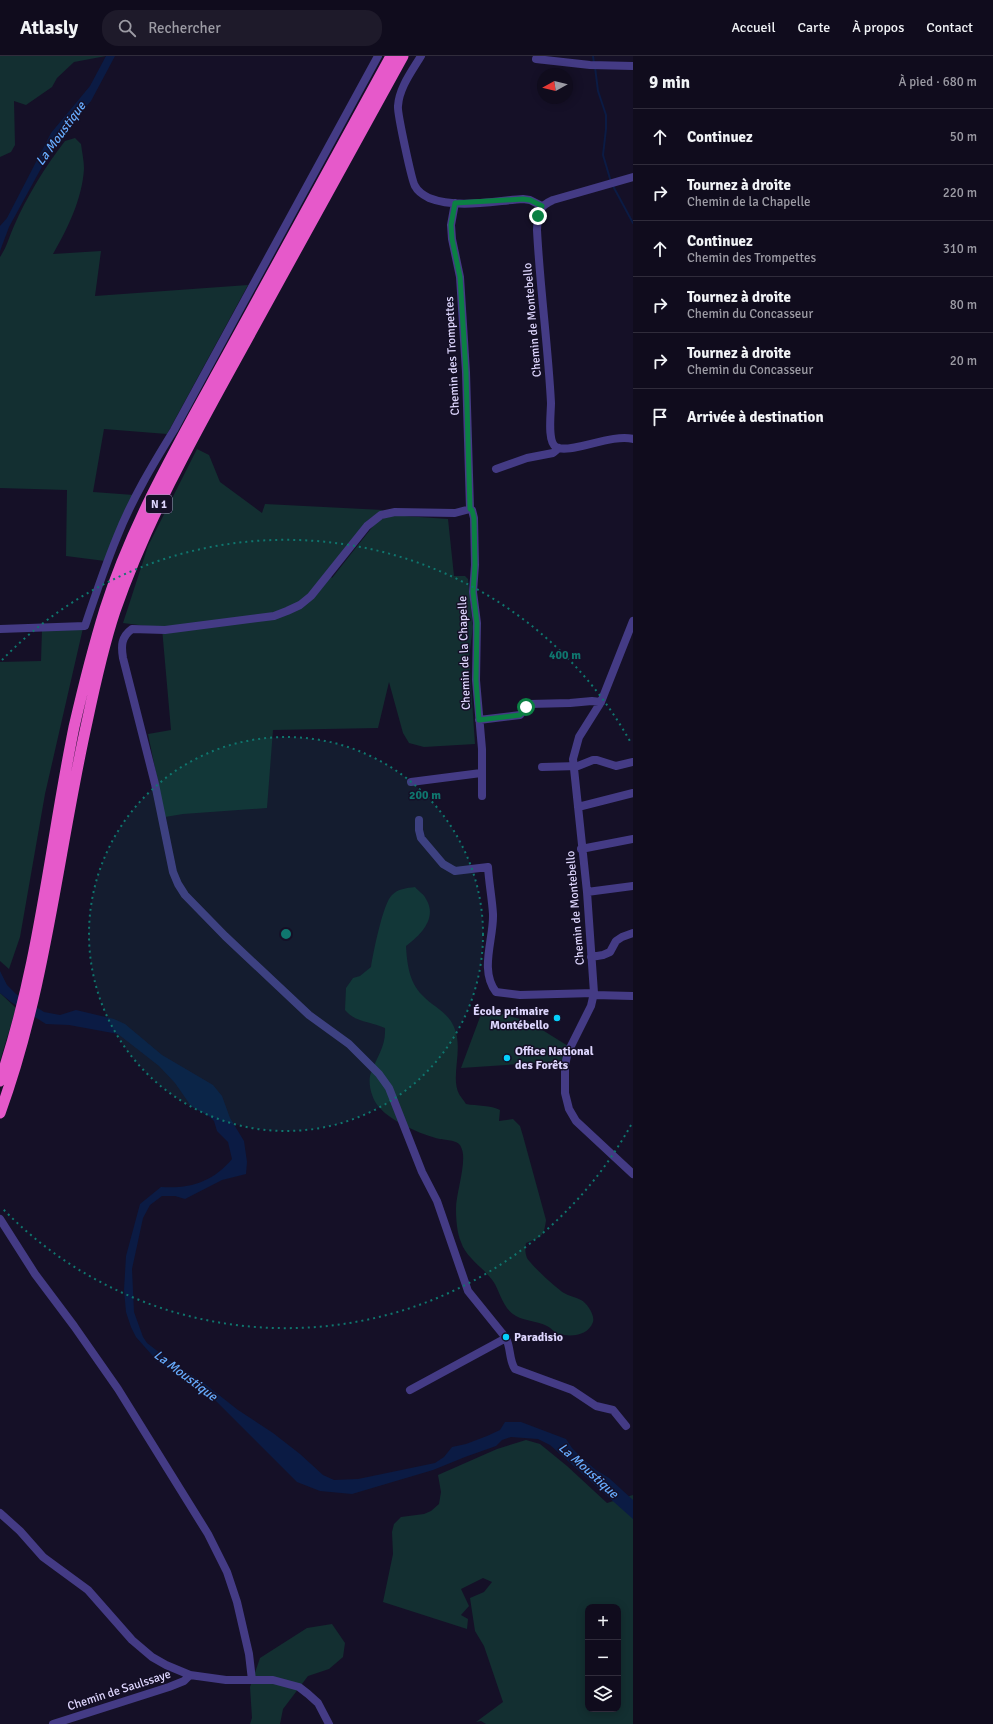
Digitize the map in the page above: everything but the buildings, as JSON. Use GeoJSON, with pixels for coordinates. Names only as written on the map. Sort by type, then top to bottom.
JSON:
{"type":"FeatureCollection","features":[{"type":"Feature","properties":{"kind":"highway","name":"N 1"},"geometry":{"type":"LineString","coordinates":[[0,1081],[9,1055],[25,989],[47,881],[74,728],[106,606],[130,544],[167,465],[391,56]]}},
{"type":"Feature","properties":{"kind":"highway","name":"N 1"},"geometry":{"type":"LineString","coordinates":[[0,1113],[18,1058],[34,996],[79,754],[97,674],[115,612],[141,542],[176,469],[402,56]]}},
{"type":"Feature","properties":{"kind":"street"},"geometry":{"type":"LineString","coordinates":[[0,629],[85,626],[117,536],[135,497],[197,389],[378,56]]}},
{"type":"Feature","properties":{"kind":"street"},"geometry":{"type":"LineString","coordinates":[[421,56],[400,95],[398,106],[399,119],[404,134],[414,185],[419,192],[443,202],[455,203],[523,199],[530,200],[542,206],[553,200],[633,177]]}},
{"type":"Feature","properties":{"kind":"street"},"geometry":{"type":"LineString","coordinates":[[536,59],[594,65],[633,66]]}},
{"type":"Feature","properties":{"kind":"street","name":"Chemin des Trompettes"},"geometry":{"type":"LineString","coordinates":[[455,203],[451,225],[452,239],[460,277],[466,372],[470,509]]}},
{"type":"Feature","properties":{"kind":"street","name":"Chemin de Montebello"},"geometry":{"type":"LineString","coordinates":[[542,206],[538,216],[537,230],[550,396],[551,438],[552,444],[559,448]]}},
{"type":"Feature","properties":{"kind":"street"},"geometry":{"type":"LineString","coordinates":[[496,469],[527,458],[554,453],[559,448],[570,448],[623,437],[633,439]]}},
{"type":"Feature","properties":{"kind":"street"},"geometry":{"type":"LineString","coordinates":[[470,509],[455,513],[395,512],[381,515],[367,526],[311,596],[300,605],[274,616],[247,620],[192,625],[165,630],[132,629],[124,637],[121,645],[123,658],[155,784],[173,872],[178,884],[186,895],[231,941],[309,1015],[349,1044],[379,1074],[389,1088],[422,1172],[437,1201],[468,1291],[506,1338],[509,1345],[513,1366],[518,1371],[572,1390],[596,1406],[613,1410],[626,1426]]}},
{"type":"Feature","properties":{"kind":"street","name":"Chemin de la Chapelle"},"geometry":{"type":"LineString","coordinates":[[470,509],[472,510],[474,518],[475,565],[473,592],[477,623],[476,680],[482,749],[482,796]]}},
{"type":"Feature","properties":{"kind":"street","name":"Chemin de Montebello"},"geometry":{"type":"LineString","coordinates":[[633,621],[601,702],[579,737],[576,747],[574,766],[581,849],[587,892],[594,994],[591,1006],[568,1052],[565,1065],[565,1093],[569,1110],[576,1121],[633,1174]]}},
{"type":"Feature","properties":{"kind":"street"},"geometry":{"type":"LineString","coordinates":[[479,720],[520,715],[529,704],[567,704],[592,701],[601,702]]}},
{"type":"Feature","properties":{"kind":"street"},"geometry":{"type":"LineString","coordinates":[[542,767],[574,766],[593,760],[616,766],[633,762]]}},
{"type":"Feature","properties":{"kind":"street"},"geometry":{"type":"LineString","coordinates":[[411,782],[481,774]]}},
{"type":"Feature","properties":{"kind":"street"},"geometry":{"type":"LineString","coordinates":[[578,807],[633,793]]}},
{"type":"Feature","properties":{"kind":"street"},"geometry":{"type":"LineString","coordinates":[[419,820],[421,838],[443,864],[455,872],[488,867],[493,914],[488,973],[490,981],[496,992],[520,995],[594,994],[633,996]]}},
{"type":"Feature","properties":{"kind":"street"},"geometry":{"type":"LineString","coordinates":[[581,849],[633,839]]}},
{"type":"Feature","properties":{"kind":"street"},"geometry":{"type":"LineString","coordinates":[[587,892],[633,886]]}},
{"type":"Feature","properties":{"kind":"street"},"geometry":{"type":"LineString","coordinates":[[591,957],[604,955],[610,952],[616,941],[622,936],[633,933]]}},
{"type":"Feature","properties":{"kind":"street"},"geometry":{"type":"LineString","coordinates":[[0,1219],[35,1274],[118,1389],[208,1534],[227,1572],[237,1602],[249,1654],[252,1680]]}},
{"type":"Feature","properties":{"kind":"street"},"geometry":{"type":"LineString","coordinates":[[410,1390],[506,1338]]}},
{"type":"Feature","properties":{"kind":"street"},"geometry":{"type":"LineString","coordinates":[[0,1513],[20,1531],[43,1556],[88,1590],[132,1640],[152,1657],[166,1665],[190,1674],[226,1680],[273,1680],[299,1687],[318,1703],[329,1724]]}},
{"type":"Feature","properties":{"kind":"street","name":"Chemin de Saulssaye"},"geometry":{"type":"LineString","coordinates":[[53,1724],[169,1687],[184,1681],[190,1674]]}},
{"type":"Feature","properties":{"kind":"green space"},"geometry":{"type":"Polygon","coordinates":[[[0,56],[106,56],[74,62],[57,78],[52,87],[26,105],[14,101],[15,145],[11,152],[0,157],[0,56]]]}},
{"type":"Feature","properties":{"kind":"green space"},"geometry":{"type":"Polygon","coordinates":[[[75,138],[81,144],[84,166],[83,180],[73,213],[53,254],[101,251],[95,296],[248,285],[167,434],[104,429],[93,492],[134,495],[105,561],[66,556],[67,490],[0,488],[0,257],[30,193],[65,141],[75,138]]]}},
{"type":"Feature","properties":{"kind":"green space"},"geometry":{"type":"Polygon","coordinates":[[[197,449],[209,455],[220,482],[262,513],[265,504],[383,510],[368,520],[328,572],[332,578],[377,521],[391,515],[448,519],[454,576],[465,576],[468,579],[473,627],[469,657],[475,744],[424,747],[409,743],[403,733],[389,682],[378,728],[273,730],[267,808],[183,814],[165,817],[148,734],[171,730],[162,628],[123,623],[148,546],[197,449]]]}},
{"type":"Feature","properties":{"kind":"green space"},"geometry":{"type":"Polygon","coordinates":[[[83,628],[45,794],[20,937],[9,969],[0,961],[0,662],[41,661],[42,630],[83,628]]]}},
{"type":"Feature","properties":{"kind":"green space"},"geometry":{"type":"Polygon","coordinates":[[[415,887],[425,897],[430,913],[429,920],[422,932],[406,946],[411,978],[422,995],[448,1017],[454,1027],[458,1044],[457,1087],[459,1094],[466,1104],[496,1108],[500,1110],[499,1121],[513,1119],[520,1126],[546,1220],[541,1236],[526,1243],[526,1256],[533,1266],[556,1287],[566,1294],[581,1300],[588,1306],[593,1316],[593,1322],[591,1327],[583,1333],[564,1335],[557,1333],[543,1324],[516,1316],[507,1309],[493,1281],[463,1248],[460,1238],[457,1226],[456,1209],[463,1160],[463,1153],[460,1145],[452,1141],[424,1134],[398,1122],[376,1104],[372,1096],[370,1077],[383,1046],[385,1028],[359,1020],[345,1010],[346,988],[353,978],[360,976],[371,967],[385,908],[392,895],[405,888],[415,887]]]}},
{"type":"Feature","properties":{"kind":"green space"},"geometry":{"type":"Polygon","coordinates":[[[0,993],[16,1008],[0,1061],[0,993]]]}},
{"type":"Feature","properties":{"kind":"green space"},"geometry":{"type":"Polygon","coordinates":[[[483,1009],[528,1021],[568,1046],[563,1061],[461,1068],[483,1009]]]}},
{"type":"Feature","properties":{"kind":"green space"},"geometry":{"type":"Polygon","coordinates":[[[526,1440],[540,1444],[567,1466],[607,1503],[633,1495],[633,1724],[486,1724],[481,1721],[476,1722],[503,1702],[484,1646],[475,1631],[470,1598],[484,1592],[492,1582],[483,1578],[461,1589],[469,1606],[461,1615],[468,1619],[467,1629],[383,1602],[393,1554],[392,1532],[394,1524],[401,1517],[424,1514],[431,1511],[439,1504],[441,1492],[438,1475],[497,1449],[526,1440]]]}},
{"type":"Feature","properties":{"kind":"green space"},"geometry":{"type":"Polygon","coordinates":[[[332,1624],[345,1643],[343,1657],[329,1669],[308,1676],[283,1709],[280,1724],[250,1724],[252,1718],[250,1687],[260,1658],[307,1628],[332,1624]]]}},
{"type":"Feature","properties":{"kind":"water","name":"La Moustique"},"geometry":{"type":"Polygon","coordinates":[[[106,56],[115,56],[91,101],[56,141],[9,227],[0,251],[0,226],[7,218],[51,133],[90,86],[106,56]]]}},
{"type":"Feature","properties":{"kind":"water","name":"La Moustique"},"geometry":{"type":"Polygon","coordinates":[[[0,971],[7,985],[16,994],[44,1012],[60,1015],[76,1010],[114,1019],[125,1024],[162,1055],[213,1085],[222,1096],[230,1118],[244,1141],[247,1162],[246,1174],[222,1180],[185,1199],[175,1196],[162,1196],[150,1205],[143,1218],[132,1269],[134,1312],[143,1337],[147,1343],[205,1384],[238,1410],[273,1433],[300,1454],[323,1475],[334,1480],[358,1479],[435,1463],[444,1457],[452,1447],[466,1444],[500,1430],[505,1422],[521,1422],[566,1439],[572,1448],[583,1459],[596,1470],[609,1478],[633,1500],[633,1519],[550,1445],[538,1439],[511,1437],[502,1440],[496,1446],[433,1470],[352,1494],[320,1491],[297,1482],[209,1394],[159,1363],[136,1337],[126,1312],[124,1290],[126,1256],[140,1204],[161,1187],[182,1187],[191,1185],[217,1173],[232,1159],[228,1142],[217,1131],[214,1121],[191,1106],[175,1083],[159,1066],[118,1034],[69,1025],[46,1024],[11,1002],[0,993],[0,971]]]}},
{"type":"Feature","properties":{"kind":"waterway"},"geometry":{"type":"LineString","coordinates":[[593,56],[594,63]]}},
{"type":"Feature","properties":{"kind":"waterway"},"geometry":{"type":"LineString","coordinates":[[595,67],[598,91],[606,115],[603,155],[611,182]]}},
{"type":"Feature","properties":{"kind":"waterway"},"geometry":{"type":"LineString","coordinates":[[613,186],[633,223]]}},
{"type":"Feature","properties":{"kind":"place","name":"École primaire Montébello"},"geometry":{"type":"Point","coordinates":[557,1018]}},
{"type":"Feature","properties":{"kind":"place","name":"Office National des Forêts"},"geometry":{"type":"Point","coordinates":[507,1058]}},
{"type":"Feature","properties":{"kind":"place","name":"Paradisio"},"geometry":{"type":"Point","coordinates":[506,1337]}},
{"type":"Feature","properties":{"kind":"route"},"geometry":{"type":"LineString","coordinates":[[526,707],[520,715],[479,720],[476,680],[477,623],[473,592],[475,565],[474,518],[472,510],[470,509],[466,372],[460,277],[452,239],[451,225],[455,203],[523,199],[530,200],[542,206],[538,216]]}}]}
